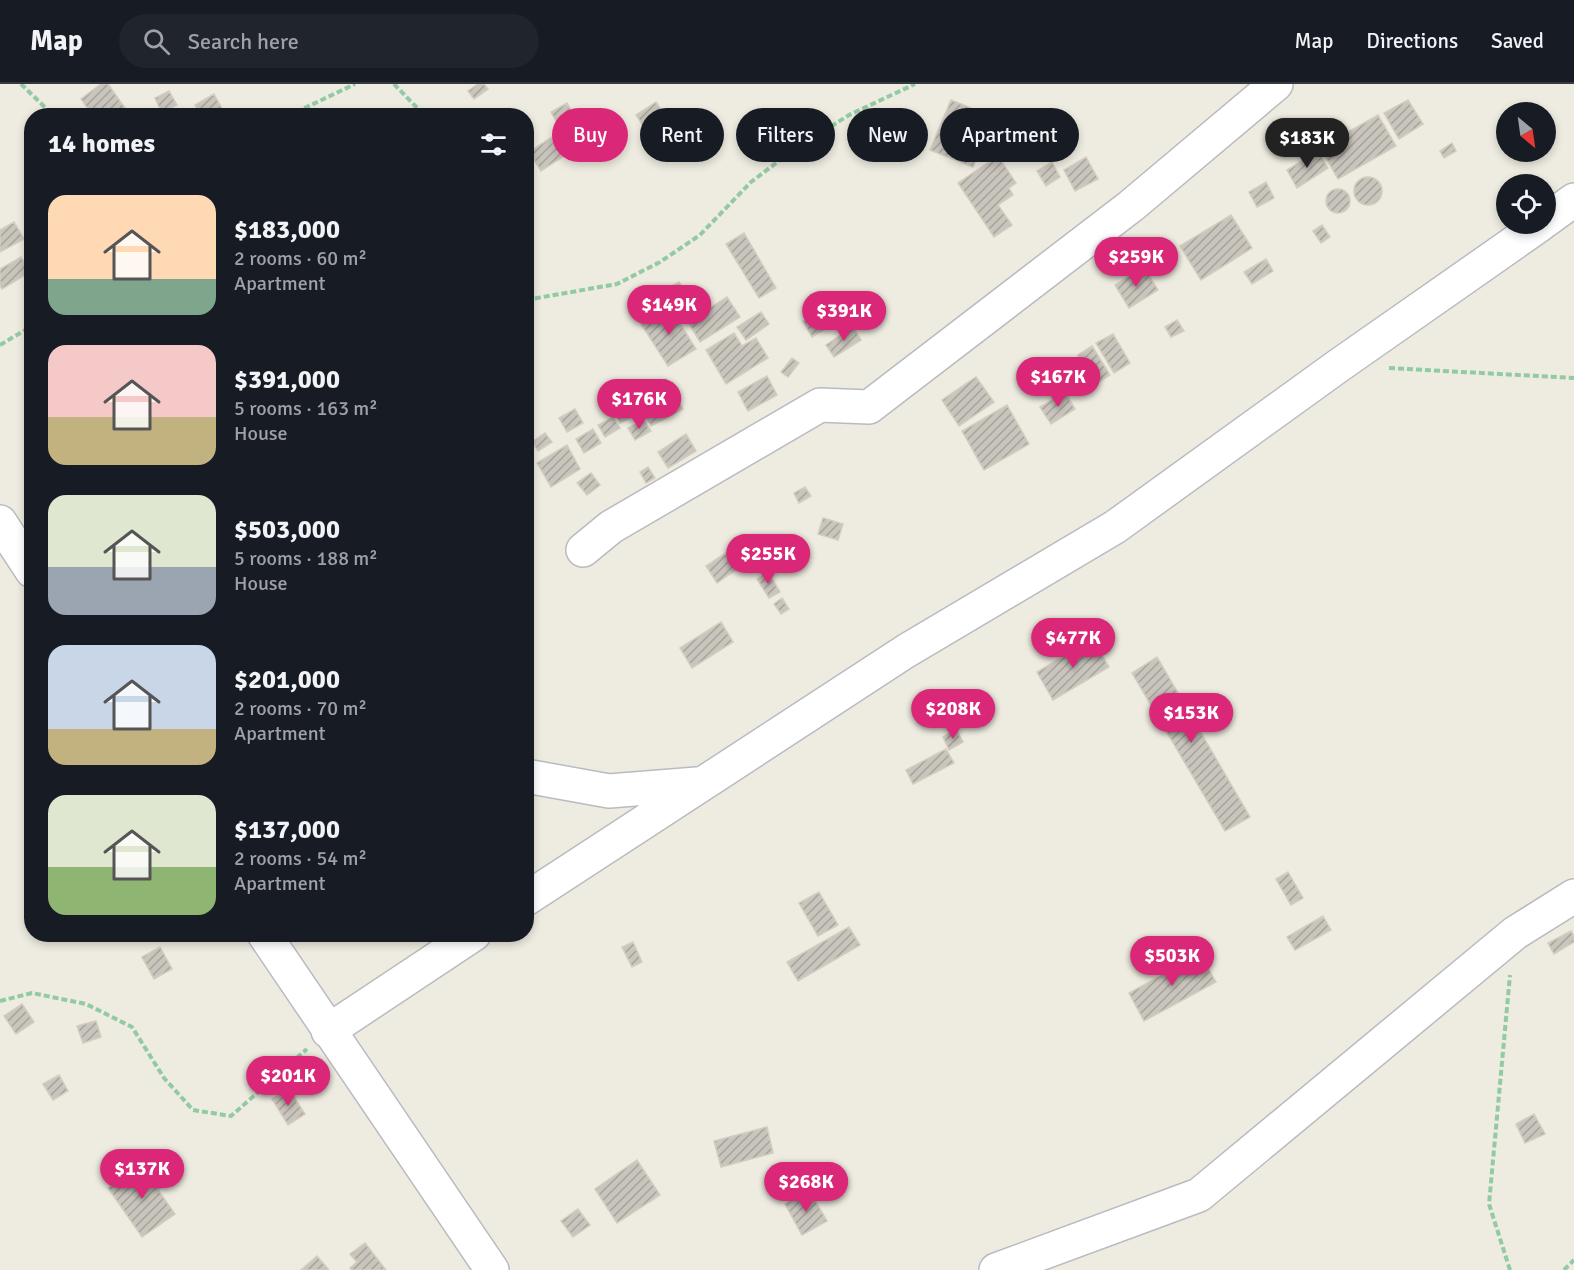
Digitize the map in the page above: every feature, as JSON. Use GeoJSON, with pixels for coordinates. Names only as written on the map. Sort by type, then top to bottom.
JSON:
{"type":"FeatureCollection","features":[{"type":"Feature","properties":{"kind":"street"},"geometry":{"type":"LineString","coordinates":[[583,550],[610,527],[820,405],[869,407],[1131,206],[1276,84]]}},
{"type":"Feature","properties":{"kind":"street"},"geometry":{"type":"LineString","coordinates":[[1556,212],[1574,200]]}},
{"type":"Feature","properties":{"kind":"street"},"geometry":{"type":"LineString","coordinates":[[534,894],[906,651],[1114,527],[1527,234]]}},
{"type":"Feature","properties":{"kind":"street"},"geometry":{"type":"LineString","coordinates":[[0,522],[24,559]]}},
{"type":"Feature","properties":{"kind":"street"},"geometry":{"type":"LineString","coordinates":[[534,777],[609,791],[701,784]]}},
{"type":"Feature","properties":{"kind":"street"},"geometry":{"type":"LineString","coordinates":[[996,1270],[1199,1195],[1515,933],[1574,896]]}},
{"type":"Feature","properties":{"kind":"street"},"geometry":{"type":"LineString","coordinates":[[269,942],[492,1270]]}},
{"type":"Feature","properties":{"kind":"street"},"geometry":{"type":"LineString","coordinates":[[328,1031],[462,942]]}},
{"type":"Feature","properties":{"kind":"path"},"geometry":{"type":"LineString","coordinates":[[21,84],[46,108]]}},
{"type":"Feature","properties":{"kind":"path"},"geometry":{"type":"LineString","coordinates":[[305,108],[355,84]]}},
{"type":"Feature","properties":{"kind":"path"},"geometry":{"type":"LineString","coordinates":[[394,84],[416,108]]}},
{"type":"Feature","properties":{"kind":"path"},"geometry":{"type":"LineString","coordinates":[[534,299],[617,284],[660,262],[700,235],[751,182],[788,154],[849,115],[915,84]]}},
{"type":"Feature","properties":{"kind":"path"},"geometry":{"type":"LineString","coordinates":[[0,345],[24,331]]}},
{"type":"Feature","properties":{"kind":"path"},"geometry":{"type":"LineString","coordinates":[[1385,368],[1574,378]]}},
{"type":"Feature","properties":{"kind":"path"},"geometry":{"type":"LineString","coordinates":[[1510,1270],[1489,1204],[1515,933]]}},
{"type":"Feature","properties":{"kind":"path"},"geometry":{"type":"LineString","coordinates":[[0,1001],[32,993],[86,1004],[132,1027],[164,1078],[193,1110],[231,1116],[328,1031]]}},
{"type":"Feature","properties":{"kind":"path"},"geometry":{"type":"LineString","coordinates":[[1564,1270],[1574,1260]]}},
{"type":"Feature","properties":{"kind":"building"},"geometry":{"type":"Polygon","coordinates":[[[101,84],[108,84],[125,108],[87,108],[81,99],[101,84]]]}},
{"type":"Feature","properties":{"kind":"building"},"geometry":{"type":"Polygon","coordinates":[[[478,84],[484,84],[488,89],[474,99],[468,91],[478,84]]]}},
{"type":"Feature","properties":{"kind":"building"},"geometry":{"type":"Polygon","coordinates":[[[169,91],[177,105],[171,108],[160,108],[155,98],[169,91]]]}},
{"type":"Feature","properties":{"kind":"building"},"geometry":{"type":"Polygon","coordinates":[[[214,94],[222,108],[197,108],[195,105],[214,94]]]}},
{"type":"Feature","properties":{"kind":"building"},"geometry":{"type":"Polygon","coordinates":[[[951,100],[971,108],[948,108],[951,100]]]}},
{"type":"Feature","properties":{"kind":"building"},"geometry":{"type":"Polygon","coordinates":[[[1408,100],[1423,124],[1399,139],[1384,113],[1408,100]]]}},
{"type":"Feature","properties":{"kind":"building"},"geometry":{"type":"Polygon","coordinates":[[[656,102],[660,108],[647,108],[656,102]]]}},
{"type":"Feature","properties":{"kind":"building"},"geometry":{"type":"Polygon","coordinates":[[[567,103],[570,108],[558,108],[567,103]]]}},
{"type":"Feature","properties":{"kind":"building"},"geometry":{"type":"Polygon","coordinates":[[[1378,115],[1396,146],[1338,179],[1320,148],[1378,115]]]}},
{"type":"Feature","properties":{"kind":"building"},"geometry":{"type":"Polygon","coordinates":[[[940,126],[940,154],[930,150],[940,126]]]}},
{"type":"Feature","properties":{"kind":"building"},"geometry":{"type":"Polygon","coordinates":[[[552,137],[552,162],[555,162],[541,171],[534,160],[534,149],[552,137]]]}},
{"type":"Feature","properties":{"kind":"building"},"geometry":{"type":"Polygon","coordinates":[[[1452,143],[1456,151],[1444,158],[1440,151],[1452,143]]]}},
{"type":"Feature","properties":{"kind":"building"},"geometry":{"type":"Polygon","coordinates":[[[1318,151],[1328,168],[1297,188],[1287,170],[1318,151]]]}},
{"type":"Feature","properties":{"kind":"building"},"geometry":{"type":"Polygon","coordinates":[[[1086,157],[1098,179],[1075,191],[1064,170],[1086,157]]]}},
{"type":"Feature","properties":{"kind":"building"},"geometry":{"type":"Polygon","coordinates":[[[960,162],[975,162],[973,167],[960,162]]]}},
{"type":"Feature","properties":{"kind":"building"},"geometry":{"type":"Polygon","coordinates":[[[989,162],[1002,162],[1016,183],[1009,188],[1013,195],[998,205],[1012,225],[994,237],[958,183],[989,162]]]}},
{"type":"Feature","properties":{"kind":"building"},"geometry":{"type":"Polygon","coordinates":[[[1052,162],[1060,177],[1046,186],[1037,171],[1052,162]]]}},
{"type":"Feature","properties":{"kind":"building"},"geometry":{"type":"Polygon","coordinates":[[[1368,177],[1378,181],[1382,191],[1378,201],[1368,205],[1358,201],[1354,191],[1358,181],[1368,177]]]}},
{"type":"Feature","properties":{"kind":"building"},"geometry":{"type":"Polygon","coordinates":[[[1266,182],[1274,198],[1257,207],[1249,192],[1266,182]]]}},
{"type":"Feature","properties":{"kind":"building"},"geometry":{"type":"Polygon","coordinates":[[[1338,189],[1343,190],[1349,196],[1349,206],[1343,212],[1338,213],[1333,212],[1327,206],[1326,201],[1327,196],[1333,190],[1338,189]]]}},
{"type":"Feature","properties":{"kind":"building"},"geometry":{"type":"Polygon","coordinates":[[[1231,215],[1252,248],[1201,280],[1180,246],[1231,215]]]}},
{"type":"Feature","properties":{"kind":"building"},"geometry":{"type":"Polygon","coordinates":[[[14,222],[24,239],[0,252],[0,230],[14,222]]]}},
{"type":"Feature","properties":{"kind":"building"},"geometry":{"type":"Polygon","coordinates":[[[1322,225],[1330,237],[1321,243],[1313,231],[1322,225]]]}},
{"type":"Feature","properties":{"kind":"building"},"geometry":{"type":"Polygon","coordinates":[[[744,233],[776,288],[759,298],[726,244],[744,233]]]}},
{"type":"Feature","properties":{"kind":"building"},"geometry":{"type":"Polygon","coordinates":[[[21,257],[24,262],[24,276],[2,289],[0,269],[21,257]]]}},
{"type":"Feature","properties":{"kind":"building"},"geometry":{"type":"Polygon","coordinates":[[[1266,259],[1273,271],[1252,284],[1244,272],[1266,259]]]}},
{"type":"Feature","properties":{"kind":"building"},"geometry":{"type":"Polygon","coordinates":[[[1144,267],[1158,290],[1129,308],[1115,285],[1144,267]]]}},
{"type":"Feature","properties":{"kind":"building"},"geometry":{"type":"Polygon","coordinates":[[[679,282],[684,290],[671,298],[666,289],[679,282]]]}},
{"type":"Feature","properties":{"kind":"building"},"geometry":{"type":"Polygon","coordinates":[[[727,297],[740,317],[700,342],[688,322],[727,297]]]}},
{"type":"Feature","properties":{"kind":"building"},"geometry":{"type":"Polygon","coordinates":[[[669,306],[696,349],[668,366],[641,324],[669,306]]]}},
{"type":"Feature","properties":{"kind":"building"},"geometry":{"type":"Polygon","coordinates":[[[761,312],[769,324],[746,340],[737,327],[761,312]]]}},
{"type":"Feature","properties":{"kind":"building"},"geometry":{"type":"Polygon","coordinates":[[[819,312],[828,327],[812,337],[803,321],[819,312]]]}},
{"type":"Feature","properties":{"kind":"building"},"geometry":{"type":"Polygon","coordinates":[[[1177,320],[1184,331],[1171,337],[1165,327],[1177,320]]]}},
{"type":"Feature","properties":{"kind":"building"},"geometry":{"type":"Polygon","coordinates":[[[853,327],[861,340],[834,357],[826,345],[853,327]]]}},
{"type":"Feature","properties":{"kind":"building"},"geometry":{"type":"Polygon","coordinates":[[[734,333],[742,346],[756,338],[768,358],[726,384],[706,350],[734,333]]]}},
{"type":"Feature","properties":{"kind":"building"},"geometry":{"type":"Polygon","coordinates":[[[1113,334],[1130,363],[1114,373],[1096,343],[1113,334]]]}},
{"type":"Feature","properties":{"kind":"building"},"geometry":{"type":"Polygon","coordinates":[[[1092,346],[1110,375],[1096,384],[1078,355],[1092,346]]]}},
{"type":"Feature","properties":{"kind":"building"},"geometry":{"type":"Polygon","coordinates":[[[792,358],[799,363],[788,377],[781,372],[792,358]]]}},
{"type":"Feature","properties":{"kind":"building"},"geometry":{"type":"Polygon","coordinates":[[[767,376],[777,395],[748,411],[738,392],[767,376]]]}},
{"type":"Feature","properties":{"kind":"building"},"geometry":{"type":"Polygon","coordinates":[[[976,377],[994,402],[959,426],[942,400],[976,377]]]}},
{"type":"Feature","properties":{"kind":"building"},"geometry":{"type":"Polygon","coordinates":[[[666,379],[683,409],[651,426],[635,397],[666,379]]]}},
{"type":"Feature","properties":{"kind":"building"},"geometry":{"type":"Polygon","coordinates":[[[1065,392],[1075,409],[1051,424],[1040,407],[1065,392]]]}},
{"type":"Feature","properties":{"kind":"building"},"geometry":{"type":"Polygon","coordinates":[[[631,402],[638,414],[620,423],[614,412],[631,402]]]}},
{"type":"Feature","properties":{"kind":"building"},"geometry":{"type":"Polygon","coordinates":[[[1007,405],[1029,444],[984,470],[962,431],[1007,405]]]}},
{"type":"Feature","properties":{"kind":"building"},"geometry":{"type":"Polygon","coordinates":[[[575,409],[583,423],[567,432],[559,418],[575,409]]]}},
{"type":"Feature","properties":{"kind":"building"},"geometry":{"type":"Polygon","coordinates":[[[613,417],[620,428],[605,437],[598,425],[613,417]]]}},
{"type":"Feature","properties":{"kind":"building"},"geometry":{"type":"Polygon","coordinates":[[[644,420],[651,431],[635,440],[628,428],[644,420]]]}},
{"type":"Feature","properties":{"kind":"building"},"geometry":{"type":"Polygon","coordinates":[[[593,429],[601,443],[584,453],[576,439],[593,429]]]}},
{"type":"Feature","properties":{"kind":"building"},"geometry":{"type":"Polygon","coordinates":[[[545,433],[552,442],[538,451],[534,441],[545,433]]]}},
{"type":"Feature","properties":{"kind":"building"},"geometry":{"type":"Polygon","coordinates":[[[686,434],[696,451],[668,468],[658,452],[686,434]]]}},
{"type":"Feature","properties":{"kind":"building"},"geometry":{"type":"Polygon","coordinates":[[[567,445],[580,469],[551,487],[537,463],[567,445]]]}},
{"type":"Feature","properties":{"kind":"building"},"geometry":{"type":"Polygon","coordinates":[[[648,467],[655,478],[646,483],[640,472],[648,467]]]}},
{"type":"Feature","properties":{"kind":"building"},"geometry":{"type":"Polygon","coordinates":[[[591,473],[600,485],[587,495],[577,483],[591,473]]]}},
{"type":"Feature","properties":{"kind":"building"},"geometry":{"type":"Polygon","coordinates":[[[805,487],[811,496],[799,503],[794,493],[805,487]]]}},
{"type":"Feature","properties":{"kind":"building"},"geometry":{"type":"Polygon","coordinates":[[[823,518],[843,524],[838,540],[818,534],[823,518]]]}},
{"type":"Feature","properties":{"kind":"building"},"geometry":{"type":"Polygon","coordinates":[[[756,536],[771,560],[751,573],[736,549],[756,536]]]}},
{"type":"Feature","properties":{"kind":"building"},"geometry":{"type":"Polygon","coordinates":[[[726,553],[737,569],[717,583],[706,566],[726,553]]]}},
{"type":"Feature","properties":{"kind":"building"},"geometry":{"type":"Polygon","coordinates":[[[768,572],[780,592],[769,598],[757,579],[768,572]]]}},
{"type":"Feature","properties":{"kind":"building"},"geometry":{"type":"Polygon","coordinates":[[[782,598],[789,609],[781,614],[774,604],[782,598]]]}},
{"type":"Feature","properties":{"kind":"building"},"geometry":{"type":"Polygon","coordinates":[[[721,622],[733,642],[692,668],[680,648],[721,622]]]}},
{"type":"Feature","properties":{"kind":"building"},"geometry":{"type":"Polygon","coordinates":[[[1092,639],[1109,667],[1053,700],[1037,672],[1092,639]]]}},
{"type":"Feature","properties":{"kind":"building"},"geometry":{"type":"Polygon","coordinates":[[[1157,657],[1250,817],[1225,831],[1132,673],[1157,657]]]}},
{"type":"Feature","properties":{"kind":"building"},"geometry":{"type":"Polygon","coordinates":[[[956,729],[963,742],[949,750],[943,737],[956,729]]]}},
{"type":"Feature","properties":{"kind":"building"},"geometry":{"type":"Polygon","coordinates":[[[946,749],[954,763],[913,784],[906,770],[946,749]]]}},
{"type":"Feature","properties":{"kind":"building"},"geometry":{"type":"Polygon","coordinates":[[[1288,872],[1303,898],[1291,905],[1276,879],[1288,872]]]}},
{"type":"Feature","properties":{"kind":"building"},"geometry":{"type":"Polygon","coordinates":[[[819,892],[838,925],[818,936],[799,903],[819,892]]]}},
{"type":"Feature","properties":{"kind":"building"},"geometry":{"type":"Polygon","coordinates":[[[1323,916],[1331,930],[1295,950],[1287,937],[1323,916]]]}},
{"type":"Feature","properties":{"kind":"building"},"geometry":{"type":"Polygon","coordinates":[[[849,927],[860,945],[798,981],[787,962],[849,927]]]}},
{"type":"Feature","properties":{"kind":"building"},"geometry":{"type":"Polygon","coordinates":[[[1571,931],[1574,942],[1554,954],[1548,943],[1571,931]]]}},
{"type":"Feature","properties":{"kind":"building"},"geometry":{"type":"Polygon","coordinates":[[[633,942],[642,962],[632,967],[622,947],[633,942]]]}},
{"type":"Feature","properties":{"kind":"building"},"geometry":{"type":"Polygon","coordinates":[[[160,947],[172,969],[154,979],[142,957],[160,947]]]}},
{"type":"Feature","properties":{"kind":"building"},"geometry":{"type":"Polygon","coordinates":[[[1200,954],[1216,982],[1144,1021],[1129,993],[1200,954]]]}},
{"type":"Feature","properties":{"kind":"building"},"geometry":{"type":"Polygon","coordinates":[[[22,1004],[34,1022],[16,1034],[4,1016],[22,1004]]]}},
{"type":"Feature","properties":{"kind":"building"},"geometry":{"type":"Polygon","coordinates":[[[96,1021],[101,1037],[83,1043],[77,1026],[96,1021]]]}},
{"type":"Feature","properties":{"kind":"building"},"geometry":{"type":"Polygon","coordinates":[[[59,1075],[68,1091],[53,1100],[43,1084],[59,1075]]]}},
{"type":"Feature","properties":{"kind":"building"},"geometry":{"type":"Polygon","coordinates":[[[289,1089],[305,1114],[288,1125],[272,1099],[289,1089]]]}},
{"type":"Feature","properties":{"kind":"building"},"geometry":{"type":"Polygon","coordinates":[[[1534,1114],[1545,1134],[1525,1143],[1516,1124],[1534,1114]]]}},
{"type":"Feature","properties":{"kind":"building"},"geometry":{"type":"Polygon","coordinates":[[[767,1127],[773,1153],[721,1167],[714,1141],[767,1127]]]}},
{"type":"Feature","properties":{"kind":"building"},"geometry":{"type":"Polygon","coordinates":[[[637,1160],[660,1195],[617,1223],[595,1189],[637,1160]]]}},
{"type":"Feature","properties":{"kind":"building"},"geometry":{"type":"Polygon","coordinates":[[[141,1166],[146,1173],[153,1168],[165,1185],[158,1190],[175,1214],[142,1237],[108,1188],[141,1166]]]}},
{"type":"Feature","properties":{"kind":"building"},"geometry":{"type":"Polygon","coordinates":[[[809,1190],[827,1221],[802,1235],[785,1204],[809,1190]]]}},
{"type":"Feature","properties":{"kind":"building"},"geometry":{"type":"Polygon","coordinates":[[[578,1209],[590,1225],[573,1237],[561,1221],[578,1209]]]}},
{"type":"Feature","properties":{"kind":"building"},"geometry":{"type":"Polygon","coordinates":[[[365,1243],[386,1270],[351,1270],[350,1268],[357,1262],[350,1254],[365,1243]]]}},
{"type":"Feature","properties":{"kind":"building"},"geometry":{"type":"Polygon","coordinates":[[[317,1256],[329,1270],[301,1270],[317,1256]]]}}]}
